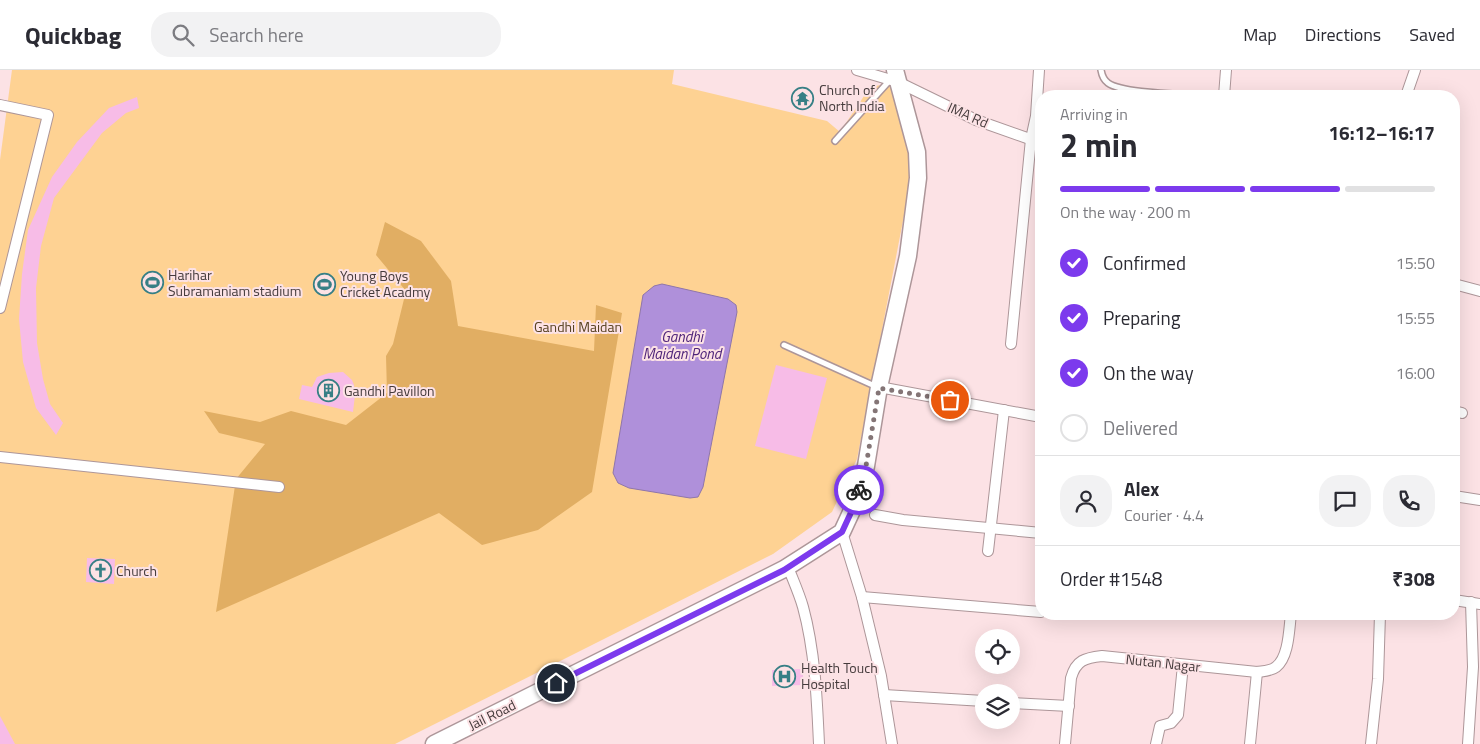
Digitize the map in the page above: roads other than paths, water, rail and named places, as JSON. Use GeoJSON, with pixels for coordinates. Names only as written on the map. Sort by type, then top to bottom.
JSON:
{"type":"FeatureCollection","features":[{"type":"Feature","properties":{"kind":"main road"},"geometry":{"type":"LineString","coordinates":[[842,532],[854,506],[866,466],[879,388],[908,256],[918,178],[917,152],[894,77]]}},
{"type":"Feature","properties":{"kind":"main road","name":"Jail Road"},"geometry":{"type":"LineString","coordinates":[[434,744],[788,567],[842,532]]}},
{"type":"Feature","properties":{"kind":"street","name":"IMA Rd"},"geometry":{"type":"LineString","coordinates":[[857,70],[894,77],[976,120],[1035,141]]}},
{"type":"Feature","properties":{"kind":"street"},"geometry":{"type":"LineString","coordinates":[[1038,90],[1039,70]]}},
{"type":"Feature","properties":{"kind":"street"},"geometry":{"type":"LineString","coordinates":[[1224,90],[1226,70]]}},
{"type":"Feature","properties":{"kind":"street"},"geometry":{"type":"LineString","coordinates":[[1408,90],[1415,70]]}},
{"type":"Feature","properties":{"kind":"street"},"geometry":{"type":"LineString","coordinates":[[0,105],[48,115],[0,308]]}},
{"type":"Feature","properties":{"kind":"street"},"geometry":{"type":"LineString","coordinates":[[1011,344],[1031,139],[1035,121]]}},
{"type":"Feature","properties":{"kind":"street"},"geometry":{"type":"LineString","coordinates":[[1460,286],[1480,291]]}},
{"type":"Feature","properties":{"kind":"street"},"geometry":{"type":"LineString","coordinates":[[879,388],[1035,417]]}},
{"type":"Feature","properties":{"kind":"street"},"geometry":{"type":"LineString","coordinates":[[988,551],[1004,410]]}},
{"type":"Feature","properties":{"kind":"street"},"geometry":{"type":"LineString","coordinates":[[0,457],[279,487]]}},
{"type":"Feature","properties":{"kind":"street"},"geometry":{"type":"LineString","coordinates":[[1460,497],[1480,500]]}},
{"type":"Feature","properties":{"kind":"street"},"geometry":{"type":"LineString","coordinates":[[875,515],[903,520],[1035,532]]}},
{"type":"Feature","properties":{"kind":"street"},"geometry":{"type":"LineString","coordinates":[[842,532],[862,597],[884,695],[892,744]]}},
{"type":"Feature","properties":{"kind":"street"},"geometry":{"type":"LineString","coordinates":[[788,567],[803,606],[810,645],[817,694],[819,744]]}},
{"type":"Feature","properties":{"kind":"street"},"geometry":{"type":"LineString","coordinates":[[862,597],[1035,611]]}},
{"type":"Feature","properties":{"kind":"street"},"geometry":{"type":"LineString","coordinates":[[1460,601],[1475,603],[1468,744]]}},
{"type":"Feature","properties":{"kind":"street","name":"Nutan Nagar"},"geometry":{"type":"LineString","coordinates":[[1065,744],[1071,678],[1074,668],[1080,661],[1102,656],[1257,672],[1276,667],[1284,656],[1289,620]]}},
{"type":"Feature","properties":{"kind":"street"},"geometry":{"type":"LineString","coordinates":[[1371,744],[1378,679],[1380,620]]}},
{"type":"Feature","properties":{"kind":"street"},"geometry":{"type":"LineString","coordinates":[[1156,744],[1160,726],[1171,723],[1178,716],[1183,664]]}},
{"type":"Feature","properties":{"kind":"street"},"geometry":{"type":"LineString","coordinates":[[1250,744],[1257,672]]}},
{"type":"Feature","properties":{"kind":"street"},"geometry":{"type":"LineString","coordinates":[[884,695],[975,700]]}},
{"type":"Feature","properties":{"kind":"street"},"geometry":{"type":"LineString","coordinates":[[1020,703],[1069,706]]}},
{"type":"Feature","properties":{"kind":"lane"},"geometry":{"type":"LineString","coordinates":[[1101,70],[1102,77],[1109,84],[1125,89],[1137,90]]}},
{"type":"Feature","properties":{"kind":"lane"},"geometry":{"type":"LineString","coordinates":[[835,141],[894,77]]}},
{"type":"Feature","properties":{"kind":"lane"},"geometry":{"type":"LineString","coordinates":[[784,345],[879,388]]}},
{"type":"Feature","properties":{"kind":"water","name":"Gandhi Maidan Pond"},"geometry":{"type":"Polygon","coordinates":[[[662,284],[728,299],[736,305],[737,312],[703,487],[698,497],[690,498],[629,488],[618,483],[613,473],[643,295],[654,286],[662,284]]]}},
{"type":"Feature","properties":{"kind":"place","name":"Church of North India"},"geometry":{"type":"Point","coordinates":[803,98]}},
{"type":"Feature","properties":{"kind":"place","name":"Harihar Subramaniam stadium"},"geometry":{"type":"Point","coordinates":[152,283]}},
{"type":"Feature","properties":{"kind":"place","name":"Young Boys Cricket Acadmy"},"geometry":{"type":"Point","coordinates":[324,284]}},
{"type":"Feature","properties":{"kind":"place","name":"Gandhi Pavillon"},"geometry":{"type":"Point","coordinates":[328,391]}},
{"type":"Feature","properties":{"kind":"place","name":"Church"},"geometry":{"type":"Point","coordinates":[100,571]}},
{"type":"Feature","properties":{"kind":"place","name":"Health Touch Hospital"},"geometry":{"type":"Point","coordinates":[785,676]}},
{"type":"Feature","properties":{"kind":"park label","name":"Gandhi Maidan"},"geometry":{"type":"Point","coordinates":[578,327]}}]}
